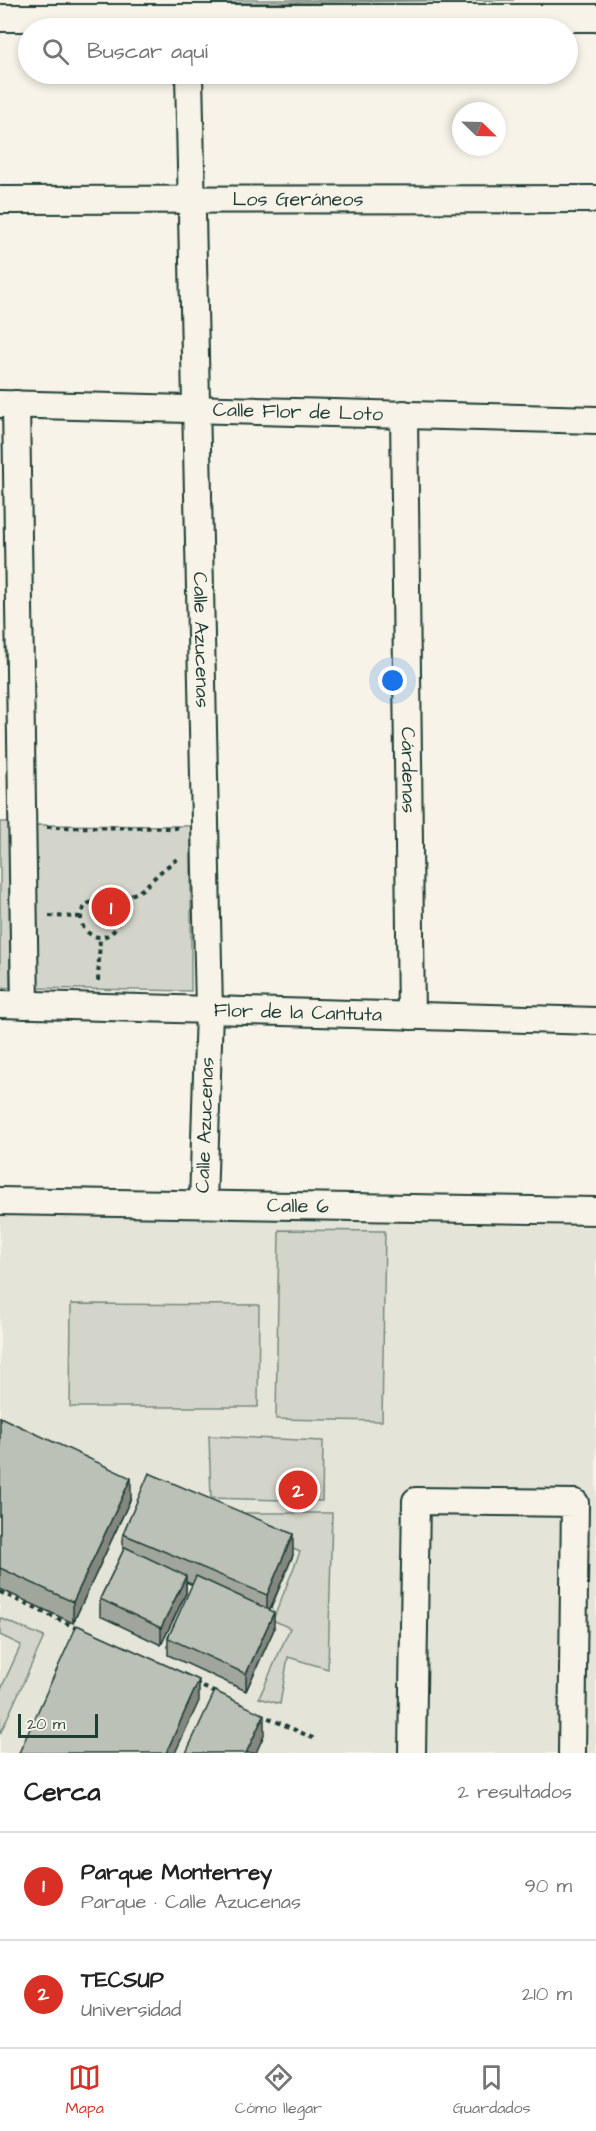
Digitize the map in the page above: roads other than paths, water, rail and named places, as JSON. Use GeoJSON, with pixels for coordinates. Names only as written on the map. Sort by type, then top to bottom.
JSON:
{"type":"FeatureCollection","features":[{"type":"Feature","properties":{"kind":"street"},"geometry":{"type":"LineString","coordinates":[[0,18],[529,9],[596,18]]}},
{"type":"Feature","properties":{"kind":"street","name":"Calle Azucenas"},"geometry":{"type":"LineString","coordinates":[[189,84],[208,1010],[203,1204]]}},
{"type":"Feature","properties":{"kind":"street","name":"Los Geráneos"},"geometry":{"type":"LineString","coordinates":[[0,200],[596,199]]}},
{"type":"Feature","properties":{"kind":"street"},"geometry":{"type":"LineString","coordinates":[[8,404],[22,826],[25,1005]]}},
{"type":"Feature","properties":{"kind":"street","name":"Calle Flor de Loto"},"geometry":{"type":"LineString","coordinates":[[8,404],[596,420]]}},
{"type":"Feature","properties":{"kind":"street","name":"Cárdenas"},"geometry":{"type":"LineString","coordinates":[[404,414],[411,1016]]}},
{"type":"Feature","properties":{"kind":"street","name":"Flor de la Cantuta"},"geometry":{"type":"LineString","coordinates":[[0,1004],[596,1022]]}},
{"type":"Feature","properties":{"kind":"street","name":"Calle 6"},"geometry":{"type":"LineString","coordinates":[[0,1201],[596,1211]]}},
{"type":"Feature","properties":{"kind":"street"},"geometry":{"type":"LineString","coordinates":[[412,1753],[416,1502],[427,1502],[575,1503],[572,1753]]}},
{"type":"Feature","properties":{"kind":"place","name":"Parque Monterrey"},"geometry":{"type":"Point","coordinates":[111,907]}},
{"type":"Feature","properties":{"kind":"place","name":"TECSUP"},"geometry":{"type":"Point","coordinates":[298,1490]}}]}
